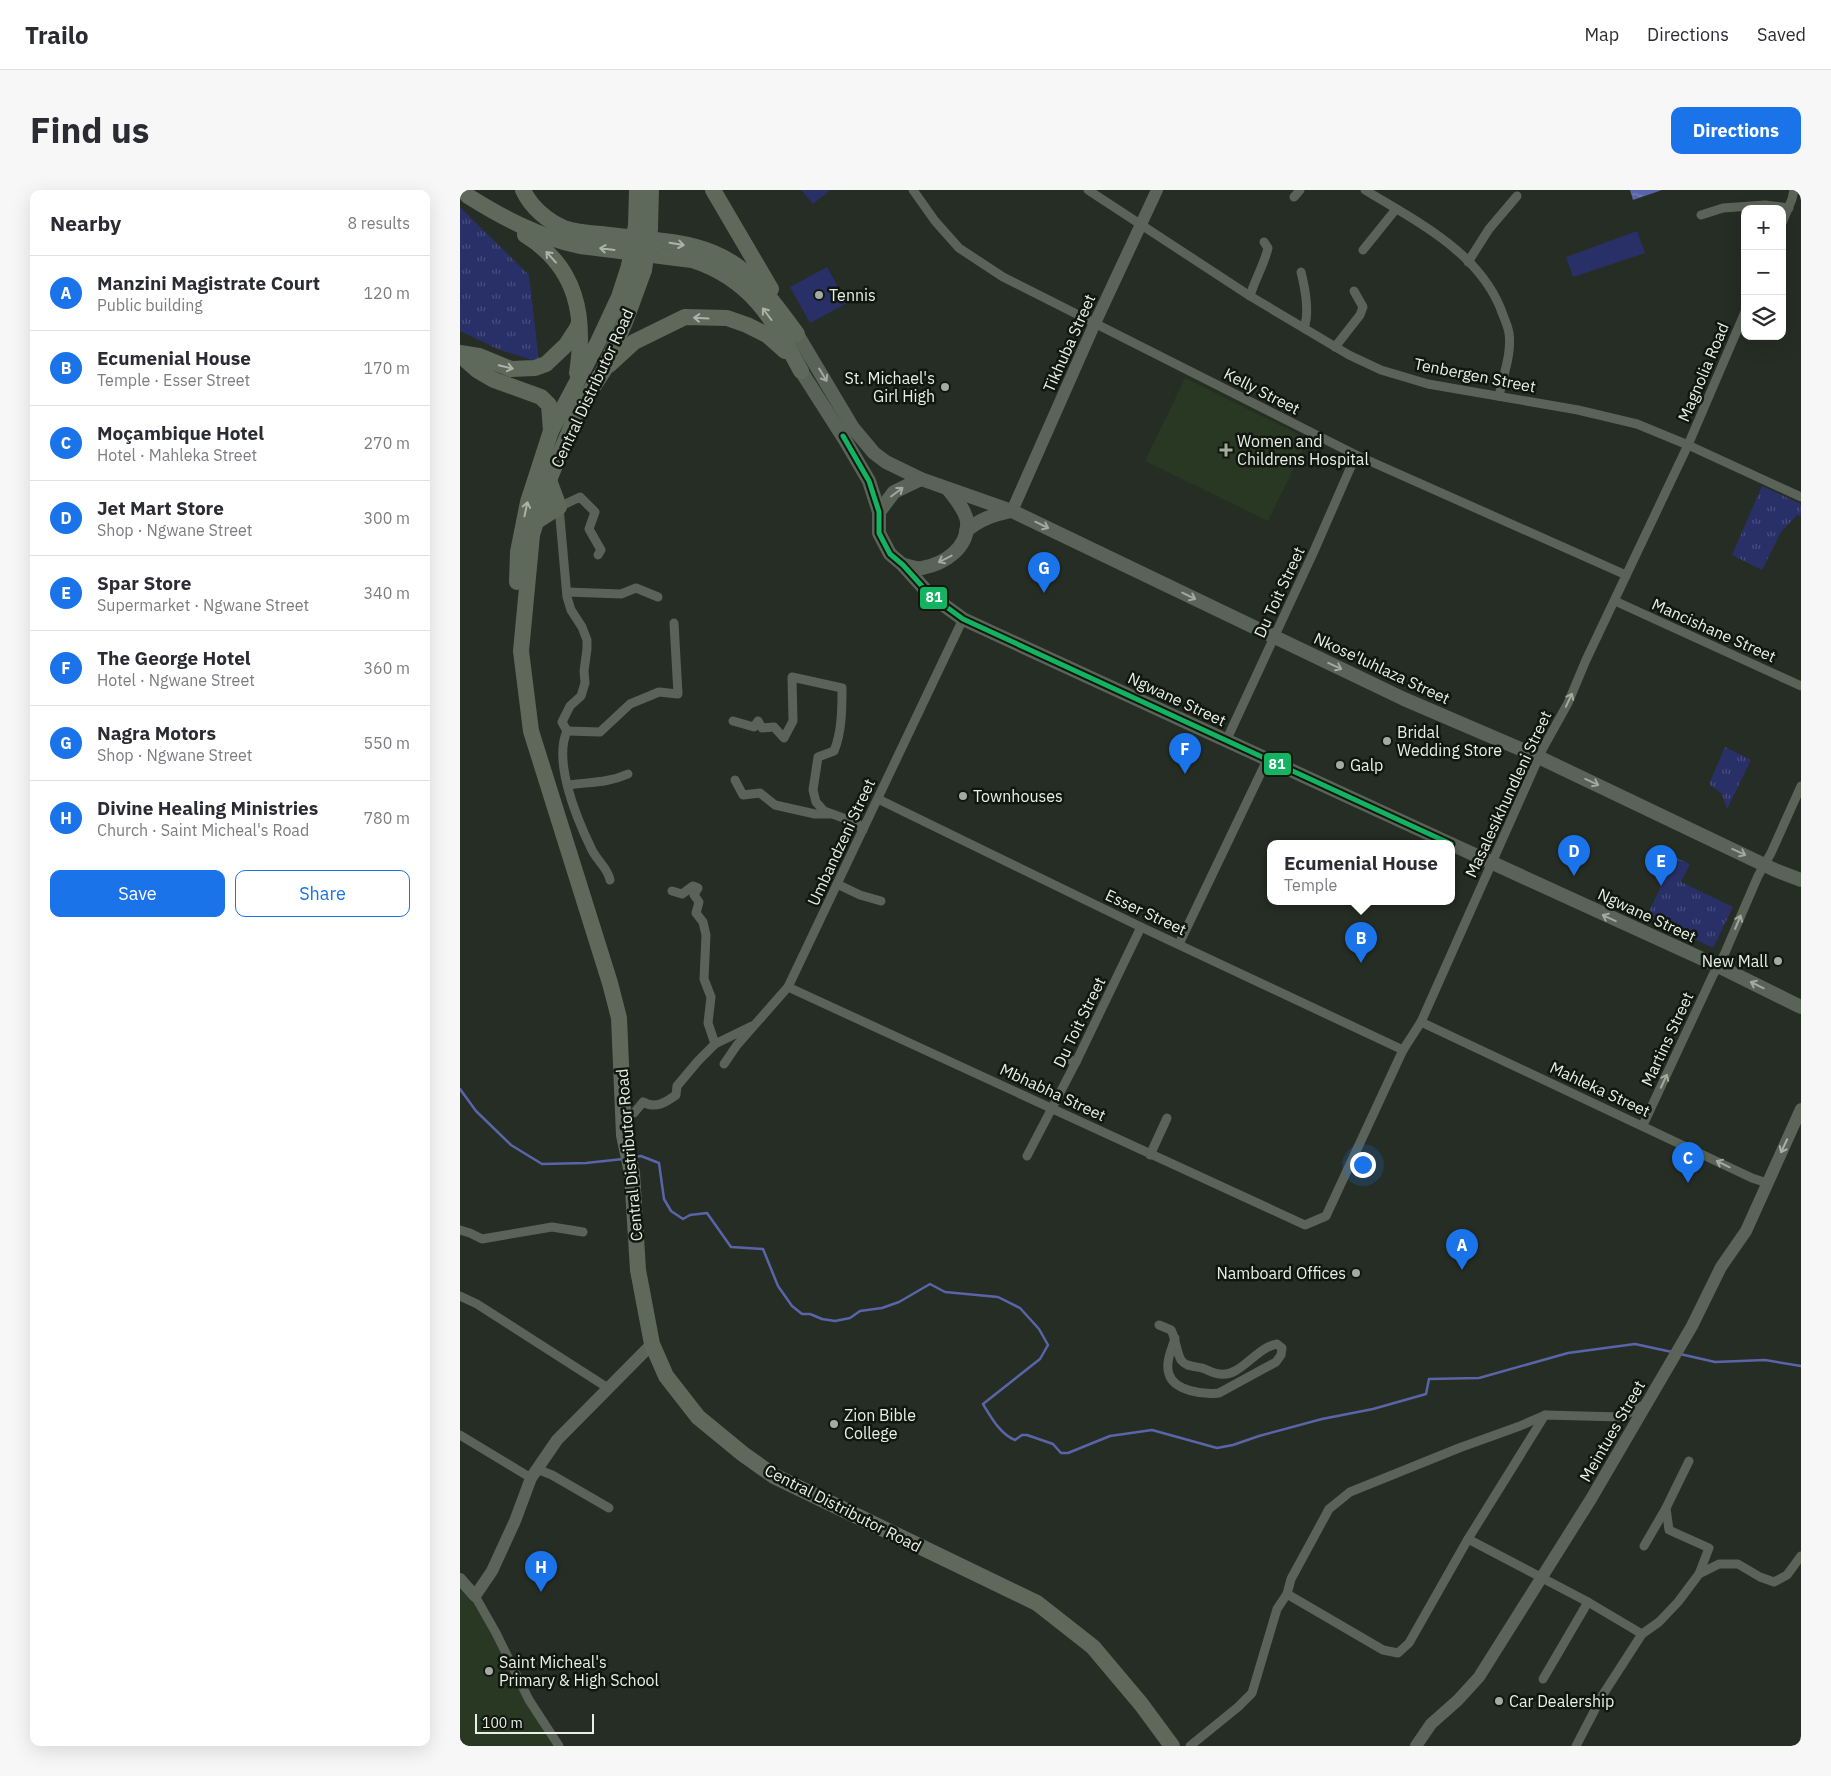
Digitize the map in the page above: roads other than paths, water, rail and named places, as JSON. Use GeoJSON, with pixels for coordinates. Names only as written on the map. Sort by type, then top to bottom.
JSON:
{"type":"FeatureCollection","features":[{"type":"Feature","properties":{"kind":"highway"},"geometry":{"type":"LineString","coordinates":[[523,190],[534,207],[549,220],[564,228],[581,232],[673,243],[714,253],[748,274],[764,290],[797,334]]}},
{"type":"Feature","properties":{"kind":"highway"},"geometry":{"type":"LineString","coordinates":[[637,190],[643,226]]}},
{"type":"Feature","properties":{"kind":"highway"},"geometry":{"type":"LineString","coordinates":[[636,268],[651,190]]}},
{"type":"Feature","properties":{"kind":"highway"},"geometry":{"type":"LineString","coordinates":[[713,190],[797,334]]}},
{"type":"Feature","properties":{"kind":"highway"},"geometry":{"type":"LineString","coordinates":[[718,190],[755,262]]}},
{"type":"Feature","properties":{"kind":"highway"},"geometry":{"type":"LineString","coordinates":[[465,193],[499,220],[531,239],[555,262],[568,280],[580,316],[581,342],[576,382]]}},
{"type":"Feature","properties":{"kind":"highway"},"geometry":{"type":"LineString","coordinates":[[465,193],[515,223],[562,242],[692,260],[726,274],[755,300],[770,318],[801,371]]}},
{"type":"Feature","properties":{"kind":"highway","name":"Central Distributor Road"},"geometry":{"type":"LineString","coordinates":[[621,1136],[620,1018],[531,731],[522,651],[532,534],[549,480],[579,408],[604,370],[625,322],[636,268]]}},
{"type":"Feature","properties":{"kind":"highway","name":"Central Distributor Road"},"geometry":{"type":"LineString","coordinates":[[636,268],[619,297],[598,342],[551,431],[528,502],[518,552],[516,653],[526,730],[552,820],[602,978],[613,1020],[614,1093],[629,1173],[638,1270],[649,1346],[660,1378],[694,1422],[738,1460],[774,1482],[1038,1611],[1087,1652],[1159,1746]]}},
{"type":"Feature","properties":{"kind":"highway"},"geometry":{"type":"LineString","coordinates":[[460,354],[478,356],[511,369],[535,368],[546,364],[566,345],[578,328],[580,316]]}},
{"type":"Feature","properties":{"kind":"highway"},"geometry":{"type":"LineString","coordinates":[[604,370],[634,342],[685,317],[727,318],[747,325],[777,343],[801,371]]}},
{"type":"Feature","properties":{"kind":"highway"},"geometry":{"type":"LineString","coordinates":[[460,354],[477,370],[494,380],[541,397],[549,405],[551,431]]}},
{"type":"Feature","properties":{"kind":"highway"},"geometry":{"type":"LineString","coordinates":[[537,521],[559,507],[549,480]]}},
{"type":"Feature","properties":{"kind":"highway","name":"Central Distributor Road"},"geometry":{"type":"LineString","coordinates":[[649,1346],[666,1376],[698,1417],[743,1454],[774,1476],[1037,1603],[1093,1648],[1141,1704],[1172,1746]]}},
{"type":"Feature","properties":{"kind":"main road"},"geometry":{"type":"LineString","coordinates":[[797,334],[853,428],[865,444],[886,462],[921,479],[948,489],[967,521],[966,531],[956,553],[920,568],[903,565],[890,554],[882,542],[879,533],[879,512],[869,481],[801,371]]}},
{"type":"Feature","properties":{"kind":"main road"},"geometry":{"type":"LineString","coordinates":[[879,512],[894,492],[921,479]]}},
{"type":"Feature","properties":{"kind":"main road","name":"Nkose'luhlaza Street"},"geometry":{"type":"LineString","coordinates":[[948,489],[1012,511],[1404,699],[1540,759],[1775,870],[1801,880]]}},
{"type":"Feature","properties":{"kind":"main road"},"geometry":{"type":"LineString","coordinates":[[966,531],[976,522],[986,517],[1012,511]]}},
{"type":"Feature","properties":{"kind":"main road","name":"Ngwane Street"},"geometry":{"type":"LineString","coordinates":[[903,565],[930,595],[963,619],[1442,840]]}},
{"type":"Feature","properties":{"kind":"main road","name":"Ngwane Street"},"geometry":{"type":"LineString","coordinates":[[1455,846],[1801,1006]]}},
{"type":"Feature","properties":{"kind":"street","name":"Kelly Street"},"geometry":{"type":"LineString","coordinates":[[913,190],[959,248],[1003,277],[1356,455],[1626,575]]}},
{"type":"Feature","properties":{"kind":"street","name":"Tenbergen Street"},"geometry":{"type":"LineString","coordinates":[[1088,190],[1250,296],[1335,347],[1380,370],[1428,384],[1578,410],[1637,424],[1688,445],[1801,497]]}},
{"type":"Feature","properties":{"kind":"street","name":"Tikhuba Street"},"geometry":{"type":"LineString","coordinates":[[1012,511],[1095,323],[1157,190]]}},
{"type":"Feature","properties":{"kind":"street"},"geometry":{"type":"LineString","coordinates":[[1365,190],[1448,242],[1481,275],[1498,301],[1509,333],[1508,358],[1499,396]]}},
{"type":"Feature","properties":{"kind":"street"},"geometry":{"type":"LineString","coordinates":[[1468,262],[1488,228],[1517,196]]}},
{"type":"Feature","properties":{"kind":"street"},"geometry":{"type":"LineString","coordinates":[[1701,215],[1723,208],[1765,205],[1794,200]]}},
{"type":"Feature","properties":{"kind":"street"},"geometry":{"type":"LineString","coordinates":[[1786,215],[1794,200]]}},
{"type":"Feature","properties":{"kind":"street"},"geometry":{"type":"LineString","coordinates":[[1363,250],[1396,210]]}},
{"type":"Feature","properties":{"kind":"street"},"geometry":{"type":"LineString","coordinates":[[1250,296],[1268,248],[1264,242]]}},
{"type":"Feature","properties":{"kind":"street"},"geometry":{"type":"LineString","coordinates":[[1301,272],[1306,304],[1304,328]]}},
{"type":"Feature","properties":{"kind":"street"},"geometry":{"type":"LineString","coordinates":[[1335,347],[1360,314],[1363,307],[1354,291]]}},
{"type":"Feature","properties":{"kind":"street","name":"Magnolia Road"},"geometry":{"type":"LineString","coordinates":[[1688,445],[1741,321]]}},
{"type":"Feature","properties":{"kind":"street","name":"Masalesikhundleni Street"},"geometry":{"type":"LineString","coordinates":[[1305,1225],[1326,1216],[1403,1050],[1421,1022],[1540,759],[1543,748],[1568,703],[1586,660],[1688,445]]}},
{"type":"Feature","properties":{"kind":"street","name":"Du Toit Street"},"geometry":{"type":"LineString","coordinates":[[1226,741],[1275,637],[1356,455]]}},
{"type":"Feature","properties":{"kind":"street"},"geometry":{"type":"LineString","coordinates":[[567,731],[562,722],[570,706],[581,696],[585,683],[587,640],[582,627],[571,610],[567,592],[566,571],[561,545],[559,507],[580,497],[595,512],[589,530],[601,550],[598,555]]}},
{"type":"Feature","properties":{"kind":"street"},"geometry":{"type":"LineString","coordinates":[[567,592],[621,594],[636,588],[658,597]]}},
{"type":"Feature","properties":{"kind":"street","name":"Mancishane Street"},"geometry":{"type":"LineString","coordinates":[[1615,601],[1801,686]]}},
{"type":"Feature","properties":{"kind":"street","name":"Umbandzeni Street"},"geometry":{"type":"LineString","coordinates":[[724,1064],[737,1045],[788,987],[963,619]]}},
{"type":"Feature","properties":{"kind":"street"},"geometry":{"type":"LineString","coordinates":[[567,731],[600,732],[630,704],[659,692],[678,694],[674,623]]}},
{"type":"Feature","properties":{"kind":"street"},"geometry":{"type":"LineString","coordinates":[[733,721],[754,727],[758,721],[762,728],[774,727],[784,738],[793,720],[792,677],[842,688],[838,741],[834,751],[818,757],[813,790],[816,802],[824,812],[857,823],[862,830]]}},
{"type":"Feature","properties":{"kind":"street"},"geometry":{"type":"LineString","coordinates":[[567,731],[563,739],[562,755],[564,772],[576,815],[591,850],[610,874],[610,880]]}},
{"type":"Feature","properties":{"kind":"street"},"geometry":{"type":"LineString","coordinates":[[1179,944],[1267,760]]}},
{"type":"Feature","properties":{"kind":"street"},"geometry":{"type":"LineString","coordinates":[[568,786],[616,779],[628,774]]}},
{"type":"Feature","properties":{"kind":"street"},"geometry":{"type":"LineString","coordinates":[[735,780],[743,795],[760,793],[775,805],[815,814],[830,814]]}},
{"type":"Feature","properties":{"kind":"street"},"geometry":{"type":"LineString","coordinates":[[1765,864],[1801,786]]}},
{"type":"Feature","properties":{"kind":"street","name":"Esser Street"},"geometry":{"type":"LineString","coordinates":[[878,799],[1141,927],[1403,1050]]}},
{"type":"Feature","properties":{"kind":"street","name":"Martins Street"},"geometry":{"type":"LineString","coordinates":[[1643,1125],[1724,956],[1758,876],[1765,864]]}},
{"type":"Feature","properties":{"kind":"street"},"geometry":{"type":"LineString","coordinates":[[672,891],[682,894],[692,884],[698,888],[694,895],[699,902],[696,913],[703,922],[706,935],[704,979],[710,997],[708,1023],[715,1044]]}},
{"type":"Feature","properties":{"kind":"street"},"geometry":{"type":"LineString","coordinates":[[837,884],[860,895],[881,901]]}},
{"type":"Feature","properties":{"kind":"street","name":"Du Toit Street"},"geometry":{"type":"LineString","coordinates":[[1027,1156],[1076,1062],[1141,927]]}},
{"type":"Feature","properties":{"kind":"street","name":"Mbhabha Street"},"geometry":{"type":"LineString","coordinates":[[788,987],[1305,1225]]}},
{"type":"Feature","properties":{"kind":"street","name":"Mahleka Street"},"geometry":{"type":"LineString","coordinates":[[1421,1022],[1752,1178],[1767,1183]]}},
{"type":"Feature","properties":{"kind":"street"},"geometry":{"type":"LineString","coordinates":[[622,1114],[634,1113],[643,1102],[648,1105],[663,1104],[676,1095],[677,1086],[715,1044],[755,1025]]}},
{"type":"Feature","properties":{"kind":"street"},"geometry":{"type":"LineString","coordinates":[[1061,1057],[1076,1062]]}},
{"type":"Feature","properties":{"kind":"street","name":"Meintues Street"},"geometry":{"type":"LineString","coordinates":[[1416,1746],[1431,1724],[1458,1700],[1479,1677],[1543,1578],[1648,1403],[1692,1326],[1721,1267],[1746,1231],[1801,1109]]}},
{"type":"Feature","properties":{"kind":"street"},"geometry":{"type":"LineString","coordinates":[[1150,1155],[1167,1118]]}},
{"type":"Feature","properties":{"kind":"street"},"geometry":{"type":"LineString","coordinates":[[460,1230],[482,1240],[552,1226],[583,1232]]}},
{"type":"Feature","properties":{"kind":"street"},"geometry":{"type":"LineString","coordinates":[[460,1296],[477,1304],[608,1388]]}},
{"type":"Feature","properties":{"kind":"street"},"geometry":{"type":"LineString","coordinates":[[1159,1326],[1171,1330],[1175,1338],[1181,1359],[1188,1366],[1222,1375],[1232,1373],[1269,1346],[1277,1344],[1282,1348],[1281,1355],[1276,1362],[1219,1393],[1209,1394],[1185,1388],[1176,1383],[1169,1374],[1168,1358],[1175,1338]]}},
{"type":"Feature","properties":{"kind":"street"},"geometry":{"type":"LineString","coordinates":[[476,1596],[492,1571],[534,1473],[557,1440],[649,1346]]}},
{"type":"Feature","properties":{"kind":"street"},"geometry":{"type":"LineString","coordinates":[[1190,1746],[1238,1707],[1252,1693],[1277,1609],[1286,1594],[1290,1579],[1321,1520],[1329,1509],[1344,1496],[1404,1470],[1545,1415],[1621,1417],[1648,1403]]}},
{"type":"Feature","properties":{"kind":"street"},"geometry":{"type":"LineString","coordinates":[[1286,1594],[1382,1650],[1398,1653],[1409,1643],[1468,1539],[1545,1415]]}},
{"type":"Feature","properties":{"kind":"street"},"geometry":{"type":"LineString","coordinates":[[460,1435],[534,1473],[573,1486],[609,1508]]}},
{"type":"Feature","properties":{"kind":"street"},"geometry":{"type":"LineString","coordinates":[[1644,1546],[1666,1508],[1689,1461]]}},
{"type":"Feature","properties":{"kind":"street"},"geometry":{"type":"LineString","coordinates":[[1576,1746],[1602,1696],[1642,1634],[1659,1622],[1678,1602],[1699,1574],[1709,1548],[1669,1530],[1666,1508]]}},
{"type":"Feature","properties":{"kind":"street"},"geometry":{"type":"LineString","coordinates":[[1468,1539],[1588,1602],[1642,1634]]}},
{"type":"Feature","properties":{"kind":"street"},"geometry":{"type":"LineString","coordinates":[[1699,1574],[1718,1564],[1738,1564],[1760,1577],[1774,1582],[1788,1574],[1801,1556]]}},
{"type":"Feature","properties":{"kind":"street"},"geometry":{"type":"LineString","coordinates":[[460,1579],[476,1596],[529,1700],[559,1746]]}},
{"type":"Feature","properties":{"kind":"street"},"geometry":{"type":"LineString","coordinates":[[1544,1679],[1588,1602]]}},
{"type":"Feature","properties":{"kind":"water"},"geometry":{"type":"Polygon","coordinates":[[[1630,190],[1662,190],[1633,200],[1630,190]]]}},
{"type":"Feature","properties":{"kind":"waterway"},"geometry":{"type":"LineString","coordinates":[[460,1089],[476,1111],[511,1145],[542,1164],[586,1163],[623,1159]]}},
{"type":"Feature","properties":{"kind":"waterway"},"geometry":{"type":"LineString","coordinates":[[634,1157],[641,1156],[659,1163],[664,1199],[671,1211],[683,1219],[690,1215],[707,1213],[731,1247],[763,1249],[778,1286],[792,1306],[802,1314],[810,1314],[822,1319],[835,1321],[850,1318],[860,1311],[882,1308],[899,1302],[930,1284],[945,1292],[998,1297],[1020,1308],[1039,1329],[1048,1345],[1040,1359],[983,1404],[996,1425],[1005,1434],[1015,1440],[1022,1435],[1027,1435],[1053,1444],[1061,1453],[1068,1453],[1110,1436],[1152,1430],[1217,1448],[1322,1419],[1373,1409],[1426,1394],[1429,1379],[1479,1378],[1568,1353],[1635,1344],[1672,1352]]}},
{"type":"Feature","properties":{"kind":"waterway"},"geometry":{"type":"LineString","coordinates":[[1680,1354],[1715,1362],[1765,1360],[1801,1366]]}},
{"type":"Feature","properties":{"kind":"place","name":"Tennis"},"geometry":{"type":"Point","coordinates":[819,295]}},
{"type":"Feature","properties":{"kind":"place","name":"St. Michael's Girl High"},"geometry":{"type":"Point","coordinates":[945,387]}},
{"type":"Feature","properties":{"kind":"place","name":"Women and Childrens Hospital"},"geometry":{"type":"Point","coordinates":[1226,450]}},
{"type":"Feature","properties":{"kind":"place","name":"Nagra Motors"},"geometry":{"type":"Point","coordinates":[1044,593]}},
{"type":"Feature","properties":{"kind":"place","name":"Bridal Wedding Store"},"geometry":{"type":"Point","coordinates":[1387,741]}},
{"type":"Feature","properties":{"kind":"place","name":"Galp"},"geometry":{"type":"Point","coordinates":[1340,765]}},
{"type":"Feature","properties":{"kind":"place","name":"The George Hotel"},"geometry":{"type":"Point","coordinates":[1185,774]}},
{"type":"Feature","properties":{"kind":"place","name":"Townhouses"},"geometry":{"type":"Point","coordinates":[963,796]}},
{"type":"Feature","properties":{"kind":"place","name":"Jet Mart Store"},"geometry":{"type":"Point","coordinates":[1574,876]}},
{"type":"Feature","properties":{"kind":"place","name":"Spar Store"},"geometry":{"type":"Point","coordinates":[1661,886]}},
{"type":"Feature","properties":{"kind":"place","name":"New Mall"},"geometry":{"type":"Point","coordinates":[1778,961]}},
{"type":"Feature","properties":{"kind":"place","name":"Ecumenial House"},"geometry":{"type":"Point","coordinates":[1361,963]}},
{"type":"Feature","properties":{"kind":"place","name":"Moçambique Hotel"},"geometry":{"type":"Point","coordinates":[1688,1183]}},
{"type":"Feature","properties":{"kind":"place","name":"Manzini Magistrate Court"},"geometry":{"type":"Point","coordinates":[1462,1270]}},
{"type":"Feature","properties":{"kind":"place","name":"Namboard Offices"},"geometry":{"type":"Point","coordinates":[1356,1273]}},
{"type":"Feature","properties":{"kind":"place","name":"Zion Bible College"},"geometry":{"type":"Point","coordinates":[834,1424]}},
{"type":"Feature","properties":{"kind":"place","name":"Divine Healing Ministries"},"geometry":{"type":"Point","coordinates":[541,1592]}},
{"type":"Feature","properties":{"kind":"place","name":"Saint Micheal's Primary & High School"},"geometry":{"type":"Point","coordinates":[489,1671]}},
{"type":"Feature","properties":{"kind":"place","name":"Car Dealership"},"geometry":{"type":"Point","coordinates":[1499,1701]}}]}
